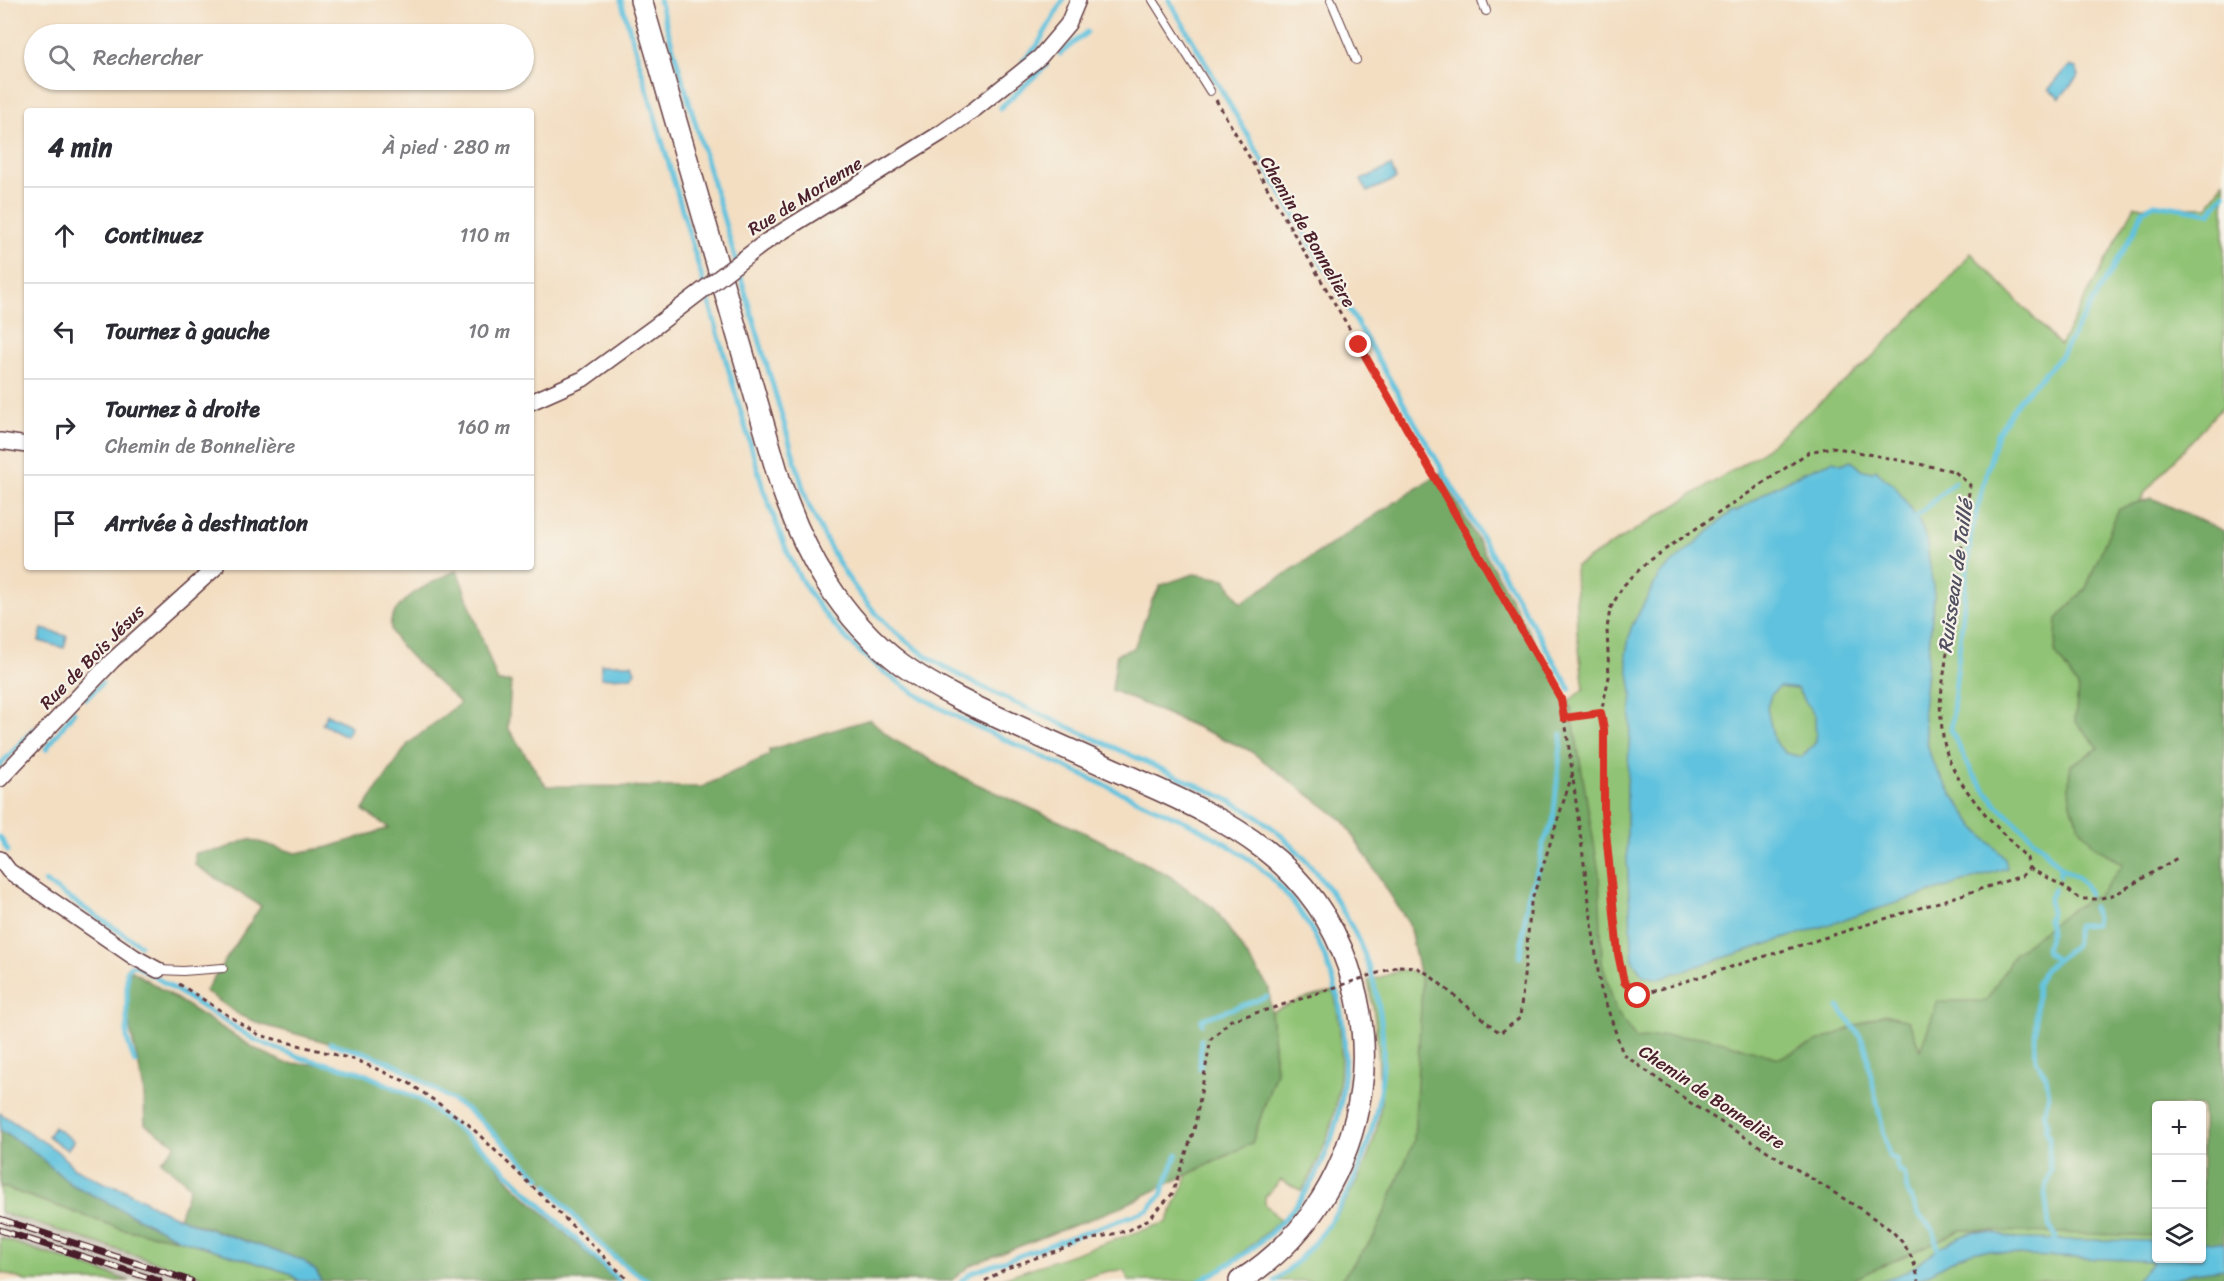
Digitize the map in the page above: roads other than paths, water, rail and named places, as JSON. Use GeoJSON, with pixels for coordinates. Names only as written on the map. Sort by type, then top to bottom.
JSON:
{"type":"FeatureCollection","features":[{"type":"Feature","properties":{"kind":"main road"},"geometry":{"type":"LineString","coordinates":[[641,0],[780,482],[801,537],[827,585],[860,626],[880,646],[907,668],[942,690],[1186,802],[1244,833],[1293,874],[1322,913],[1335,936],[1354,985],[1363,1034],[1362,1083],[1351,1138],[1332,1183],[1306,1222],[1268,1262],[1240,1281]]}},
{"type":"Feature","properties":{"kind":"street","name":"Rue de Morienne"},"geometry":{"type":"LineString","coordinates":[[534,401],[583,379],[768,241],[941,133],[975,109],[1040,57],[1068,24],[1078,0]]}},
{"type":"Feature","properties":{"kind":"street"},"geometry":{"type":"LineString","coordinates":[[0,441],[24,445]]}},
{"type":"Feature","properties":{"kind":"street","name":"Rue de Bois Jésus"},"geometry":{"type":"LineString","coordinates":[[0,779],[112,661],[213,570]]}},
{"type":"Feature","properties":{"kind":"street"},"geometry":{"type":"LineString","coordinates":[[0,860],[9,871],[134,957],[158,970]]}},
{"type":"Feature","properties":{"kind":"lane"},"geometry":{"type":"LineString","coordinates":[[1153,0],[1210,91]]}},
{"type":"Feature","properties":{"kind":"lane"},"geometry":{"type":"LineString","coordinates":[[1331,0],[1356,60]]}},
{"type":"Feature","properties":{"kind":"lane"},"geometry":{"type":"LineString","coordinates":[[1482,0],[1486,11]]}},
{"type":"Feature","properties":{"kind":"lane"},"geometry":{"type":"LineString","coordinates":[[158,970],[223,968]]}},
{"type":"Feature","properties":{"kind":"water"},"geometry":{"type":"Polygon","coordinates":[[[2069,66],[2076,68],[2079,75],[2060,98],[2049,89],[2069,66]]]}},
{"type":"Feature","properties":{"kind":"water"},"geometry":{"type":"Polygon","coordinates":[[[1391,166],[1396,179],[1367,192],[1361,180],[1391,166]]]}},
{"type":"Feature","properties":{"kind":"water"},"geometry":{"type":"Polygon","coordinates":[[[1851,460],[1861,469],[1872,472],[1876,469],[1895,486],[1919,521],[1926,538],[1934,595],[1923,711],[1927,743],[1932,761],[1943,781],[1977,830],[2005,858],[2007,868],[1657,979],[1643,975],[1633,961],[1627,859],[1627,787],[1632,692],[1626,654],[1631,628],[1659,575],[1731,512],[1737,511],[1766,492],[1804,472],[1833,461],[1842,464],[1851,460]],[[1779,687],[1771,695],[1767,708],[1774,741],[1785,753],[1802,757],[1816,742],[1815,716],[1797,689],[1779,687]]]}},
{"type":"Feature","properties":{"kind":"water"},"geometry":{"type":"Polygon","coordinates":[[[42,629],[67,636],[64,648],[39,641],[42,629]]]}},
{"type":"Feature","properties":{"kind":"water"},"geometry":{"type":"Polygon","coordinates":[[[601,664],[632,664],[635,672],[632,677],[601,678],[601,664]]]}},
{"type":"Feature","properties":{"kind":"water"},"geometry":{"type":"Polygon","coordinates":[[[327,714],[351,726],[346,736],[322,724],[327,714]]]}},
{"type":"Feature","properties":{"kind":"water"},"geometry":{"type":"Polygon","coordinates":[[[0,1113],[57,1151],[74,1168],[197,1225],[302,1260],[316,1271],[321,1281],[299,1281],[289,1273],[179,1239],[71,1184],[29,1148],[0,1130],[0,1113]]]}},
{"type":"Feature","properties":{"kind":"water"},"geometry":{"type":"Polygon","coordinates":[[[54,1127],[74,1141],[67,1150],[48,1136],[54,1127]]]}},
{"type":"Feature","properties":{"kind":"water"},"geometry":{"type":"Polygon","coordinates":[[[1993,1233],[2017,1239],[2152,1241],[2152,1261],[2028,1256],[1975,1251],[1959,1257],[1916,1281],[1879,1281],[1903,1273],[1950,1242],[1967,1234],[1993,1233]]]}},
{"type":"Feature","properties":{"kind":"water"},"geometry":{"type":"Polygon","coordinates":[[[2206,1241],[2224,1243],[2224,1269],[2193,1273],[2165,1281],[2135,1281],[2152,1263],[2206,1263],[2206,1241]]]}},
{"type":"Feature","properties":{"kind":"waterway"},"geometry":{"type":"LineString","coordinates":[[621,0],[764,491],[789,555],[808,591],[831,622],[856,648],[882,671],[911,691],[972,724],[1189,823],[1247,858],[1278,885],[1306,921],[1326,961],[1339,1004],[1345,1049],[1342,1094],[1332,1138],[1313,1180],[1286,1217],[1246,1253],[1199,1281]]}},
{"type":"Feature","properties":{"kind":"waterway"},"geometry":{"type":"LineString","coordinates":[[659,0],[807,501],[826,541],[859,594],[905,640],[945,667],[1016,703],[1250,812],[1275,830],[1310,865],[1331,892],[1356,935],[1371,974],[1382,1035],[1382,1076],[1373,1124],[1366,1150],[1344,1199],[1314,1243],[1275,1281]]}},
{"type":"Feature","properties":{"kind":"waterway"},"geometry":{"type":"LineString","coordinates":[[1023,61],[1037,46],[1063,0]]}},
{"type":"Feature","properties":{"kind":"waterway"},"geometry":{"type":"LineString","coordinates":[[1169,0],[1570,689]]}},
{"type":"Feature","properties":{"kind":"waterway"},"geometry":{"type":"LineString","coordinates":[[1060,54],[1087,32]]}},
{"type":"Feature","properties":{"kind":"waterway"},"geometry":{"type":"LineString","coordinates":[[1000,108],[1046,66]]}},
{"type":"Feature","properties":{"kind":"waterway","name":"Ruisseau de Taillé"},"geometry":{"type":"LineString","coordinates":[[2060,876],[2060,867],[1997,805],[1972,773],[1951,730],[1971,533],[1997,434],[2019,400],[2060,357],[2134,232],[2143,210],[2155,204],[2210,213],[2224,194]]}},
{"type":"Feature","properties":{"kind":"waterway"},"geometry":{"type":"LineString","coordinates":[[1911,521],[1955,482]]}},
{"type":"Feature","properties":{"kind":"waterway"},"geometry":{"type":"LineString","coordinates":[[86,699],[102,683]]}},
{"type":"Feature","properties":{"kind":"waterway"},"geometry":{"type":"LineString","coordinates":[[46,749],[74,712]]}},
{"type":"Feature","properties":{"kind":"waterway"},"geometry":{"type":"LineString","coordinates":[[0,765],[34,729]]}},
{"type":"Feature","properties":{"kind":"waterway"},"geometry":{"type":"LineString","coordinates":[[1520,957],[1528,897],[1539,865],[1543,844],[1553,822],[1562,734]]}},
{"type":"Feature","properties":{"kind":"waterway"},"geometry":{"type":"LineString","coordinates":[[0,837],[8,851]]}},
{"type":"Feature","properties":{"kind":"waterway","name":"Ruisseau de Taillé"},"geometry":{"type":"LineString","coordinates":[[2060,867],[2081,881],[2089,894]]}},
{"type":"Feature","properties":{"kind":"waterway"},"geometry":{"type":"LineString","coordinates":[[45,882],[140,945]]}},
{"type":"Feature","properties":{"kind":"waterway","name":"Ruisseau de Taillé"},"geometry":{"type":"LineString","coordinates":[[2054,889],[2049,900],[2050,937],[2046,948],[2047,953],[2056,960]]}},
{"type":"Feature","properties":{"kind":"waterway","name":"Ruisseau de Taillé"},"geometry":{"type":"LineString","coordinates":[[2053,1246],[2056,1236],[2049,1226],[2045,1192],[2051,1170],[2049,1136],[2046,1131],[2044,1111],[2049,1096],[2046,1076],[2036,1060],[2037,985],[2044,970],[2076,943],[2076,930],[2079,925],[2095,924],[2093,907]]}},
{"type":"Feature","properties":{"kind":"waterway"},"geometry":{"type":"LineString","coordinates":[[135,1063],[127,1039],[127,970],[130,966],[136,965],[255,1040],[302,1058],[360,1072],[419,1099],[483,1149],[619,1281]]}},
{"type":"Feature","properties":{"kind":"waterway"},"geometry":{"type":"LineString","coordinates":[[1202,1023],[1202,1019],[1267,997]]}},
{"type":"Feature","properties":{"kind":"waterway"},"geometry":{"type":"LineString","coordinates":[[1839,1007],[1866,1048],[1889,1156],[1896,1160],[1898,1169],[1905,1175],[1907,1190],[1919,1215],[1933,1230],[1940,1255]]}},
{"type":"Feature","properties":{"kind":"waterway"},"geometry":{"type":"LineString","coordinates":[[1200,1068],[1201,1039]]}},
{"type":"Feature","properties":{"kind":"waterway"},"geometry":{"type":"LineString","coordinates":[[330,1043],[366,1053],[398,1066],[466,1109],[540,1178]]}},
{"type":"Feature","properties":{"kind":"waterway"},"geometry":{"type":"LineString","coordinates":[[961,1281],[973,1272],[1148,1210],[1161,1195],[1177,1154]]}},
{"type":"Feature","properties":{"kind":"waterway"},"geometry":{"type":"LineString","coordinates":[[547,1185],[607,1250],[620,1262],[649,1281]]}},
{"type":"Feature","properties":{"kind":"railway"},"geometry":{"type":"LineString","coordinates":[[0,1219],[191,1281]]}},
{"type":"Feature","properties":{"kind":"railway"},"geometry":{"type":"LineString","coordinates":[[0,1230],[159,1281]]}}]}
